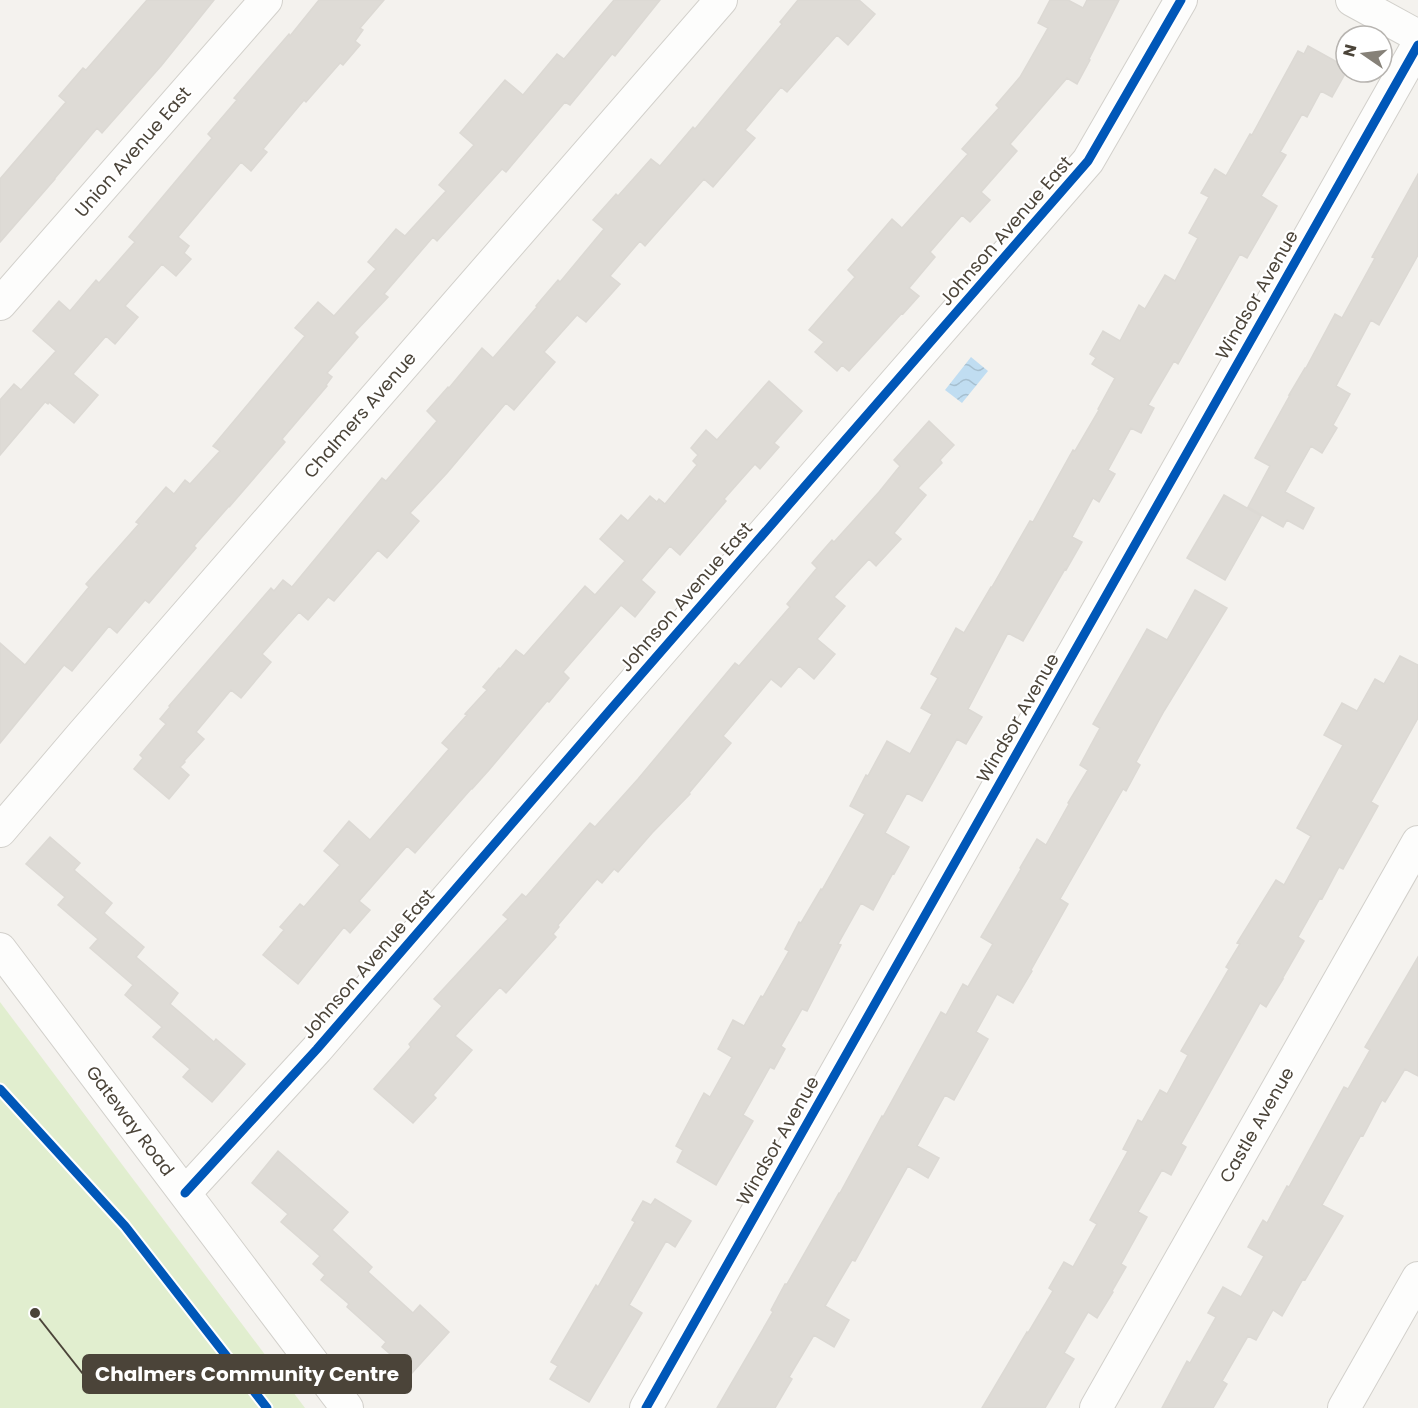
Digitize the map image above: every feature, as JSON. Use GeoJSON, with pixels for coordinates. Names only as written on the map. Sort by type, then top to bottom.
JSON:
{"type":"FeatureCollection","features":[{"type":"Feature","properties":{"kind":"street","name":"Union Avenue East"},"geometry":{"type":"LineString","coordinates":[[0,304],[266,0]]}},
{"type":"Feature","properties":{"kind":"street","name":"Chalmers Avenue"},"geometry":{"type":"LineString","coordinates":[[0,831],[722,0]]}},
{"type":"Feature","properties":{"kind":"street","name":"Johnson Avenue East"},"geometry":{"type":"LineString","coordinates":[[185,1193],[317,1049],[1088,162],[1181,0]]}},
{"type":"Feature","properties":{"kind":"street"},"geometry":{"type":"LineString","coordinates":[[1352,0],[1418,36]]}},
{"type":"Feature","properties":{"kind":"street","name":"Windsor Avenue"},"geometry":{"type":"LineString","coordinates":[[646,1408],[1418,45]]}},
{"type":"Feature","properties":{"kind":"street","name":"Castle Avenue"},"geometry":{"type":"LineString","coordinates":[[1096,1408],[1418,842]]}},
{"type":"Feature","properties":{"kind":"street","name":"Gateway Road"},"geometry":{"type":"LineString","coordinates":[[0,949],[347,1408]]}},
{"type":"Feature","properties":{"kind":"street"},"geometry":{"type":"LineString","coordinates":[[1344,1408],[1418,1278]]}},
{"type":"Feature","properties":{"kind":"green space"},"geometry":{"type":"Polygon","coordinates":[[[0,1002],[305,1408],[0,1408],[0,1002]]]}},
{"type":"Feature","properties":{"kind":"water"},"geometry":{"type":"Polygon","coordinates":[[[971,357],[988,371],[962,403],[945,390],[971,357]]]}},
{"type":"Feature","properties":{"kind":"building"},"geometry":{"type":"Polygon","coordinates":[[[147,0],[214,0],[161,66],[102,133],[97,128],[0,242],[0,179],[66,102],[59,96],[83,68],[86,70],[147,0]]]}},
{"type":"Feature","properties":{"kind":"building"},"geometry":{"type":"Polygon","coordinates":[[[319,0],[384,0],[360,28],[363,30],[355,41],[360,45],[343,65],[340,63],[306,102],[304,100],[263,149],[267,152],[251,171],[241,162],[178,237],[189,246],[184,253],[191,259],[176,276],[162,264],[125,306],[138,317],[115,344],[106,336],[73,374],[98,395],[74,423],[49,402],[48,404],[45,402],[0,455],[0,400],[14,384],[21,390],[56,351],[33,331],[59,301],[70,311],[96,280],[99,283],[135,242],[129,237],[212,138],[208,134],[237,100],[234,98],[319,0]]]}},
{"type":"Feature","properties":{"kind":"building"},"geometry":{"type":"Polygon","coordinates":[[[614,0],[660,0],[615,56],[612,54],[570,105],[565,102],[506,172],[502,169],[437,241],[433,237],[384,294],[388,297],[354,333],[358,337],[327,373],[332,377],[327,386],[282,439],[285,442],[194,546],[196,548],[149,603],[145,600],[117,633],[109,626],[72,671],[64,665],[0,743],[0,643],[25,665],[89,587],[86,584],[139,524],[136,522],[166,487],[174,494],[185,480],[190,484],[220,451],[213,446],[305,336],[295,328],[318,302],[334,316],[376,269],[368,262],[396,229],[405,236],[446,191],[439,185],[474,145],[460,133],[505,80],[523,95],[557,54],[564,59],[614,0]]]}},
{"type":"Feature","properties":{"kind":"building"},"geometry":{"type":"Polygon","coordinates":[[[798,0],[859,0],[875,14],[848,45],[837,35],[787,92],[781,87],[745,130],[755,138],[713,187],[704,179],[645,246],[640,241],[610,276],[620,284],[586,322],[577,315],[544,352],[555,362],[514,410],[506,403],[410,513],[419,521],[387,558],[378,550],[334,601],[328,597],[308,620],[299,612],[262,654],[271,662],[241,698],[231,690],[196,732],[204,739],[180,767],[189,775],[169,799],[134,769],[143,758],[140,755],[166,724],[160,719],[169,706],[271,588],[274,591],[283,580],[292,587],[382,478],[386,481],[437,421],[427,411],[482,348],[493,358],[604,229],[593,220],[651,159],[660,166],[693,127],[695,129],[782,24],[780,22],[798,0]]]}},
{"type":"Feature","properties":{"kind":"building"},"geometry":{"type":"Polygon","coordinates":[[[1050,0],[1068,0],[1083,8],[1087,0],[1119,0],[1077,84],[1067,78],[1010,144],[1017,151],[981,192],[990,200],[970,222],[962,215],[930,252],[935,257],[909,288],[919,296],[849,371],[842,365],[837,371],[815,352],[824,342],[809,330],[855,277],[848,270],[892,219],[902,228],[968,154],[962,149],[999,108],[996,105],[1020,77],[1048,28],[1038,23],[1050,0]]]}},
{"type":"Feature","properties":{"kind":"building"},"geometry":{"type":"Polygon","coordinates":[[[1308,46],[1334,60],[1334,84],[1339,84],[1332,97],[1321,91],[1307,117],[1302,114],[1280,152],[1286,155],[1261,196],[1277,206],[1247,258],[1240,254],[1178,364],[1174,361],[1148,405],[1154,408],[1141,433],[1131,428],[1108,470],[1115,474],[1099,502],[1093,498],[1072,537],[1082,542],[1023,641],[1008,633],[968,709],[982,717],[966,744],[957,739],[922,801],[907,793],[885,833],[909,847],[873,910],[861,903],[838,944],[841,945],[807,1011],[802,1009],[781,1046],[785,1049],[774,1069],[770,1067],[743,1115],[753,1121],[716,1185],[677,1162],[683,1150],[676,1146],[704,1093],[710,1097],[732,1057],[718,1049],[733,1020],[744,1026],[761,996],[763,997],[789,951],[785,949],[799,922],[801,923],[822,890],[865,814],[850,806],[887,741],[910,754],[932,714],[921,708],[938,678],[931,674],[956,628],[964,633],[1099,410],[1115,378],[1092,364],[1096,358],[1090,354],[1103,331],[1120,341],[1139,305],[1145,309],[1165,275],[1175,281],[1198,238],[1189,233],[1209,197],[1201,193],[1215,169],[1226,176],[1250,134],[1252,135],[1298,51],[1304,54],[1308,46]]]}},
{"type":"Feature","properties":{"kind":"building"},"geometry":{"type":"Polygon","coordinates":[[[1418,174],[1418,255],[1379,325],[1371,320],[1336,386],[1350,394],[1333,425],[1337,428],[1322,453],[1311,446],[1285,492],[1314,508],[1303,529],[1287,520],[1283,527],[1248,507],[1270,466],[1255,458],[1335,314],[1342,318],[1375,258],[1372,257],[1418,174]]]}},
{"type":"Feature","properties":{"kind":"building"},"geometry":{"type":"Polygon","coordinates":[[[769,381],[802,411],[774,443],[779,447],[760,469],[755,464],[680,555],[670,546],[641,580],[655,592],[635,617],[621,605],[563,672],[569,678],[549,702],[547,701],[415,853],[407,846],[359,901],[370,910],[350,933],[344,927],[298,984],[263,955],[284,930],[280,927],[300,904],[304,907],[340,865],[324,851],[349,821],[370,840],[449,749],[442,743],[487,690],[483,687],[499,668],[516,650],[524,656],[585,586],[595,595],[625,561],[600,539],[621,515],[628,521],[650,496],[657,502],[659,499],[665,504],[697,465],[693,461],[698,455],[691,448],[706,430],[717,440],[769,381]]]}},
{"type":"Feature","properties":{"kind":"building"},"geometry":{"type":"Polygon","coordinates":[[[929,421],[954,445],[940,460],[942,463],[918,488],[926,495],[894,533],[901,539],[876,566],[869,559],[834,597],[845,606],[817,639],[835,654],[814,679],[799,666],[781,687],[771,679],[723,736],[731,743],[690,794],[618,872],[614,869],[602,883],[597,879],[558,925],[559,927],[553,934],[556,937],[506,993],[500,987],[455,1036],[472,1050],[433,1095],[436,1098],[413,1123],[374,1089],[411,1047],[409,1044],[442,1006],[434,999],[508,919],[503,915],[522,894],[526,897],[590,823],[595,827],[735,663],[739,666],[790,607],[787,604],[817,568],[812,563],[879,492],[900,466],[894,460],[929,421]]]}},
{"type":"Feature","properties":{"kind":"building"},"geometry":{"type":"Polygon","coordinates":[[[1224,495],[1261,516],[1225,580],[1187,558],[1224,495]]]}},
{"type":"Feature","properties":{"kind":"building"},"geometry":{"type":"Polygon","coordinates":[[[1195,590],[1227,608],[1164,711],[1136,762],[1140,765],[1126,791],[1123,789],[1060,899],[1068,904],[1032,971],[1013,1003],[997,994],[976,1032],[988,1039],[954,1100],[945,1095],[917,1146],[939,1158],[928,1178],[908,1166],[855,1261],[852,1260],[825,1306],[849,1320],[834,1347],[814,1335],[789,1377],[792,1379],[775,1408],[717,1408],[773,1312],[771,1310],[785,1284],[840,1193],[941,1012],[946,1015],[963,984],[968,987],[993,944],[981,937],[1037,839],[1046,845],[1088,770],[1080,765],[1100,728],[1093,724],[1147,629],[1167,640],[1195,590]]]}},
{"type":"Feature","properties":{"kind":"building"},"geometry":{"type":"Polygon","coordinates":[[[1400,656],[1418,665],[1418,718],[1371,802],[1378,806],[1343,869],[1339,867],[1298,937],[1304,941],[1283,979],[1266,1007],[1260,1003],[1181,1144],[1186,1147],[1171,1175],[1162,1170],[1138,1212],[1147,1217],[1121,1264],[1126,1267],[1113,1292],[1097,1318],[1088,1312],[1064,1353],[1074,1359],[1045,1408],[982,1408],[1053,1291],[1049,1288],[1064,1262],[1073,1267],[1097,1224],[1090,1220],[1128,1151],[1123,1149],[1138,1120],[1142,1122],[1160,1090],[1167,1094],[1188,1055],[1181,1051],[1229,969],[1226,967],[1240,944],[1237,943],[1276,880],[1284,885],[1311,836],[1297,828],[1343,745],[1324,735],[1342,703],[1357,711],[1375,679],[1384,684],[1400,656]]]}},
{"type":"Feature","properties":{"kind":"building"},"geometry":{"type":"Polygon","coordinates":[[[50,837],[80,863],[74,870],[112,903],[104,913],[144,947],[136,957],[178,993],[170,1004],[214,1042],[216,1039],[245,1064],[212,1102],[183,1077],[190,1069],[153,1037],[162,1027],[125,995],[133,985],[90,948],[98,939],[58,905],[65,897],[26,864],[50,837]]]}},
{"type":"Feature","properties":{"kind":"building"},"geometry":{"type":"Polygon","coordinates":[[[1418,957],[1418,1076],[1405,1069],[1385,1102],[1382,1100],[1322,1205],[1343,1216],[1282,1316],[1273,1310],[1256,1340],[1248,1336],[1222,1381],[1227,1384],[1213,1408],[1162,1408],[1187,1361],[1190,1363],[1216,1317],[1208,1313],[1223,1287],[1241,1297],[1264,1256],[1248,1247],[1263,1220],[1267,1223],[1287,1186],[1289,1187],[1344,1087],[1348,1089],[1370,1050],[1365,1047],[1418,957]]]}},
{"type":"Feature","properties":{"kind":"building"},"geometry":{"type":"Polygon","coordinates":[[[278,1151],[348,1212],[332,1230],[372,1267],[368,1272],[413,1313],[420,1305],[449,1332],[412,1373],[382,1347],[386,1342],[347,1307],[349,1304],[321,1280],[325,1275],[313,1264],[320,1256],[281,1222],[288,1214],[252,1183],[278,1151]]]}},
{"type":"Feature","properties":{"kind":"building"},"geometry":{"type":"Polygon","coordinates":[[[655,1199],[691,1221],[675,1247],[666,1241],[629,1305],[642,1313],[589,1402],[550,1379],[558,1366],[551,1362],[596,1285],[598,1287],[635,1222],[632,1220],[643,1201],[651,1205],[655,1199]]]}},
{"type":"Feature","properties":{"kind":"cycle path"},"geometry":{"type":"LineString","coordinates":[[185,1193],[317,1049],[1088,161],[1181,0]]}},
{"type":"Feature","properties":{"kind":"cycle path"},"geometry":{"type":"LineString","coordinates":[[646,1408],[1418,45]]}},
{"type":"Feature","properties":{"kind":"cycle path"},"geometry":{"type":"LineString","coordinates":[[0,1089],[125,1226],[267,1408]]}},
{"type":"Feature","properties":{"kind":"place","name":"Chalmers Community Centre"},"geometry":{"type":"Point","coordinates":[35,1313]}}]}
